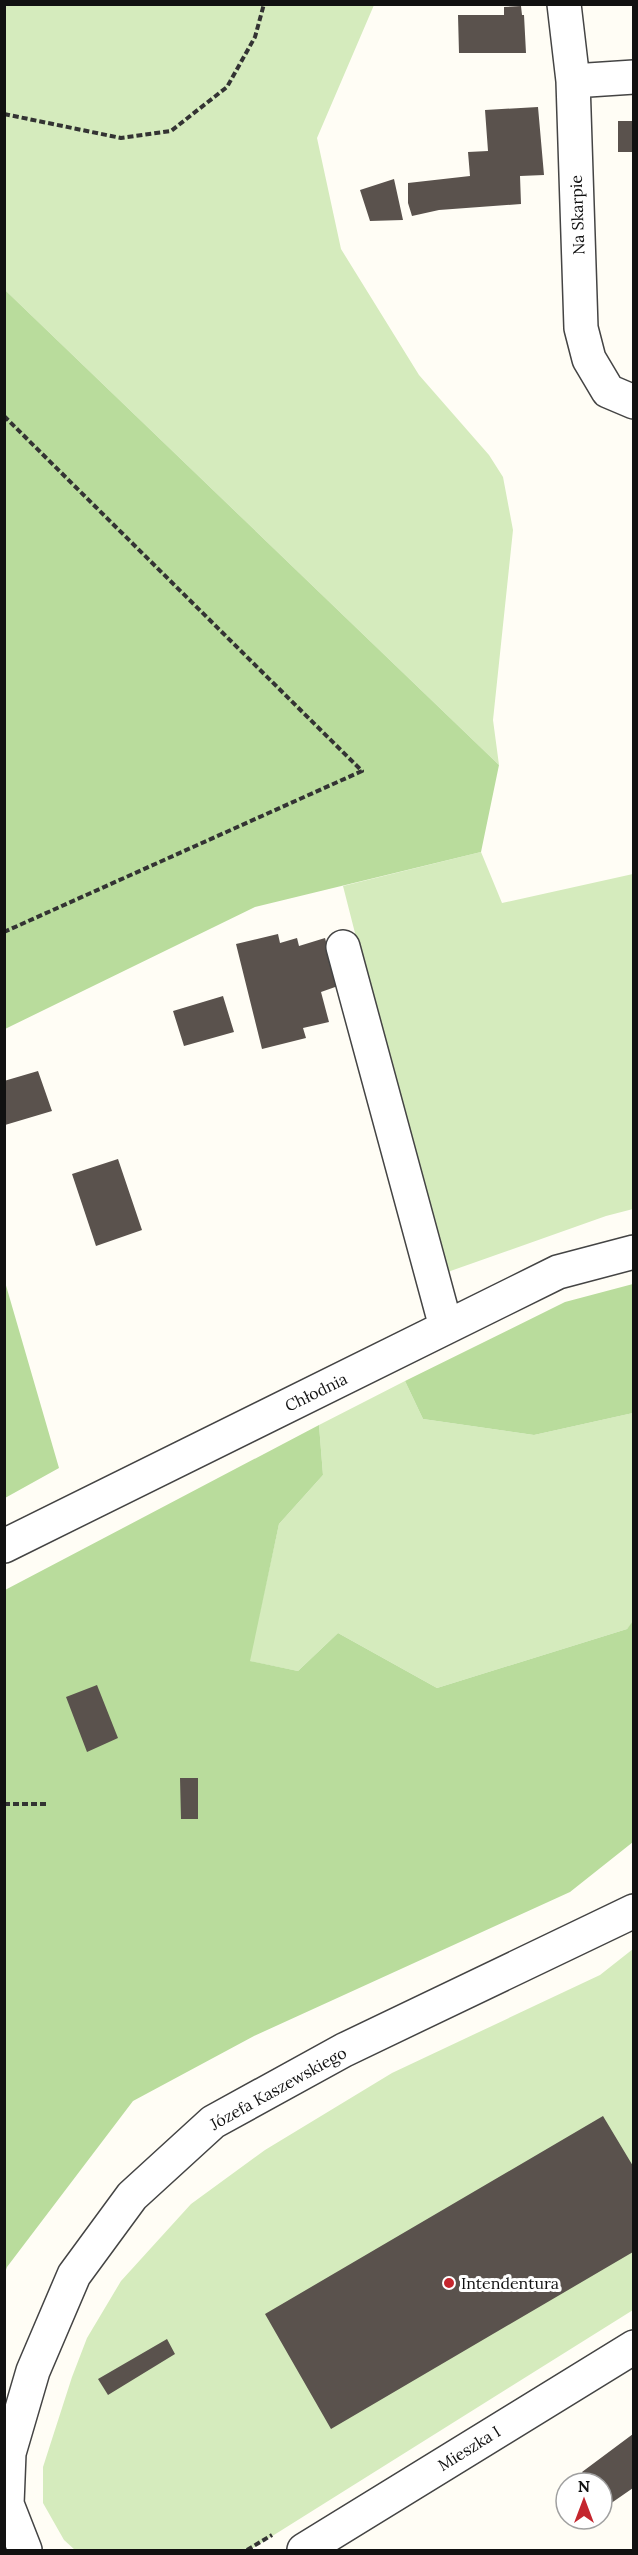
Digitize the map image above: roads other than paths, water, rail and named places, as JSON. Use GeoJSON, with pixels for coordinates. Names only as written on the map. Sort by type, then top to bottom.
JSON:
{"type":"FeatureCollection","features":[{"type":"Feature","properties":{"kind":"street","name":"Na Skarpie"},"geometry":{"type":"LineString","coordinates":[[564,4],[573,81],[581,328],[589,358],[608,392],[633,402]]}},
{"type":"Feature","properties":{"kind":"street"},"geometry":{"type":"LineString","coordinates":[[573,81],[633,76]]}},
{"type":"Feature","properties":{"kind":"street"},"geometry":{"type":"LineString","coordinates":[[343,947],[446,1327]]}},
{"type":"Feature","properties":{"kind":"street","name":"Chłodnia"},"geometry":{"type":"LineString","coordinates":[[4,1546],[558,1272],[633,1252]]}},
{"type":"Feature","properties":{"kind":"street","name":"Józefa Kaszewskiego"},"geometry":{"type":"LineString","coordinates":[[25,2550],[7,2504],[9,2452],[33,2372],[74,2275],[132,2196],[213,2122],[344,2050],[633,1911]]}},
{"type":"Feature","properties":{"kind":"street","name":"Mieszka I"},"geometry":{"type":"LineString","coordinates":[[304,2550],[633,2347]]}},
{"type":"Feature","properties":{"kind":"place","name":"Intendentura"},"geometry":{"type":"Point","coordinates":[449,2283]}}]}
